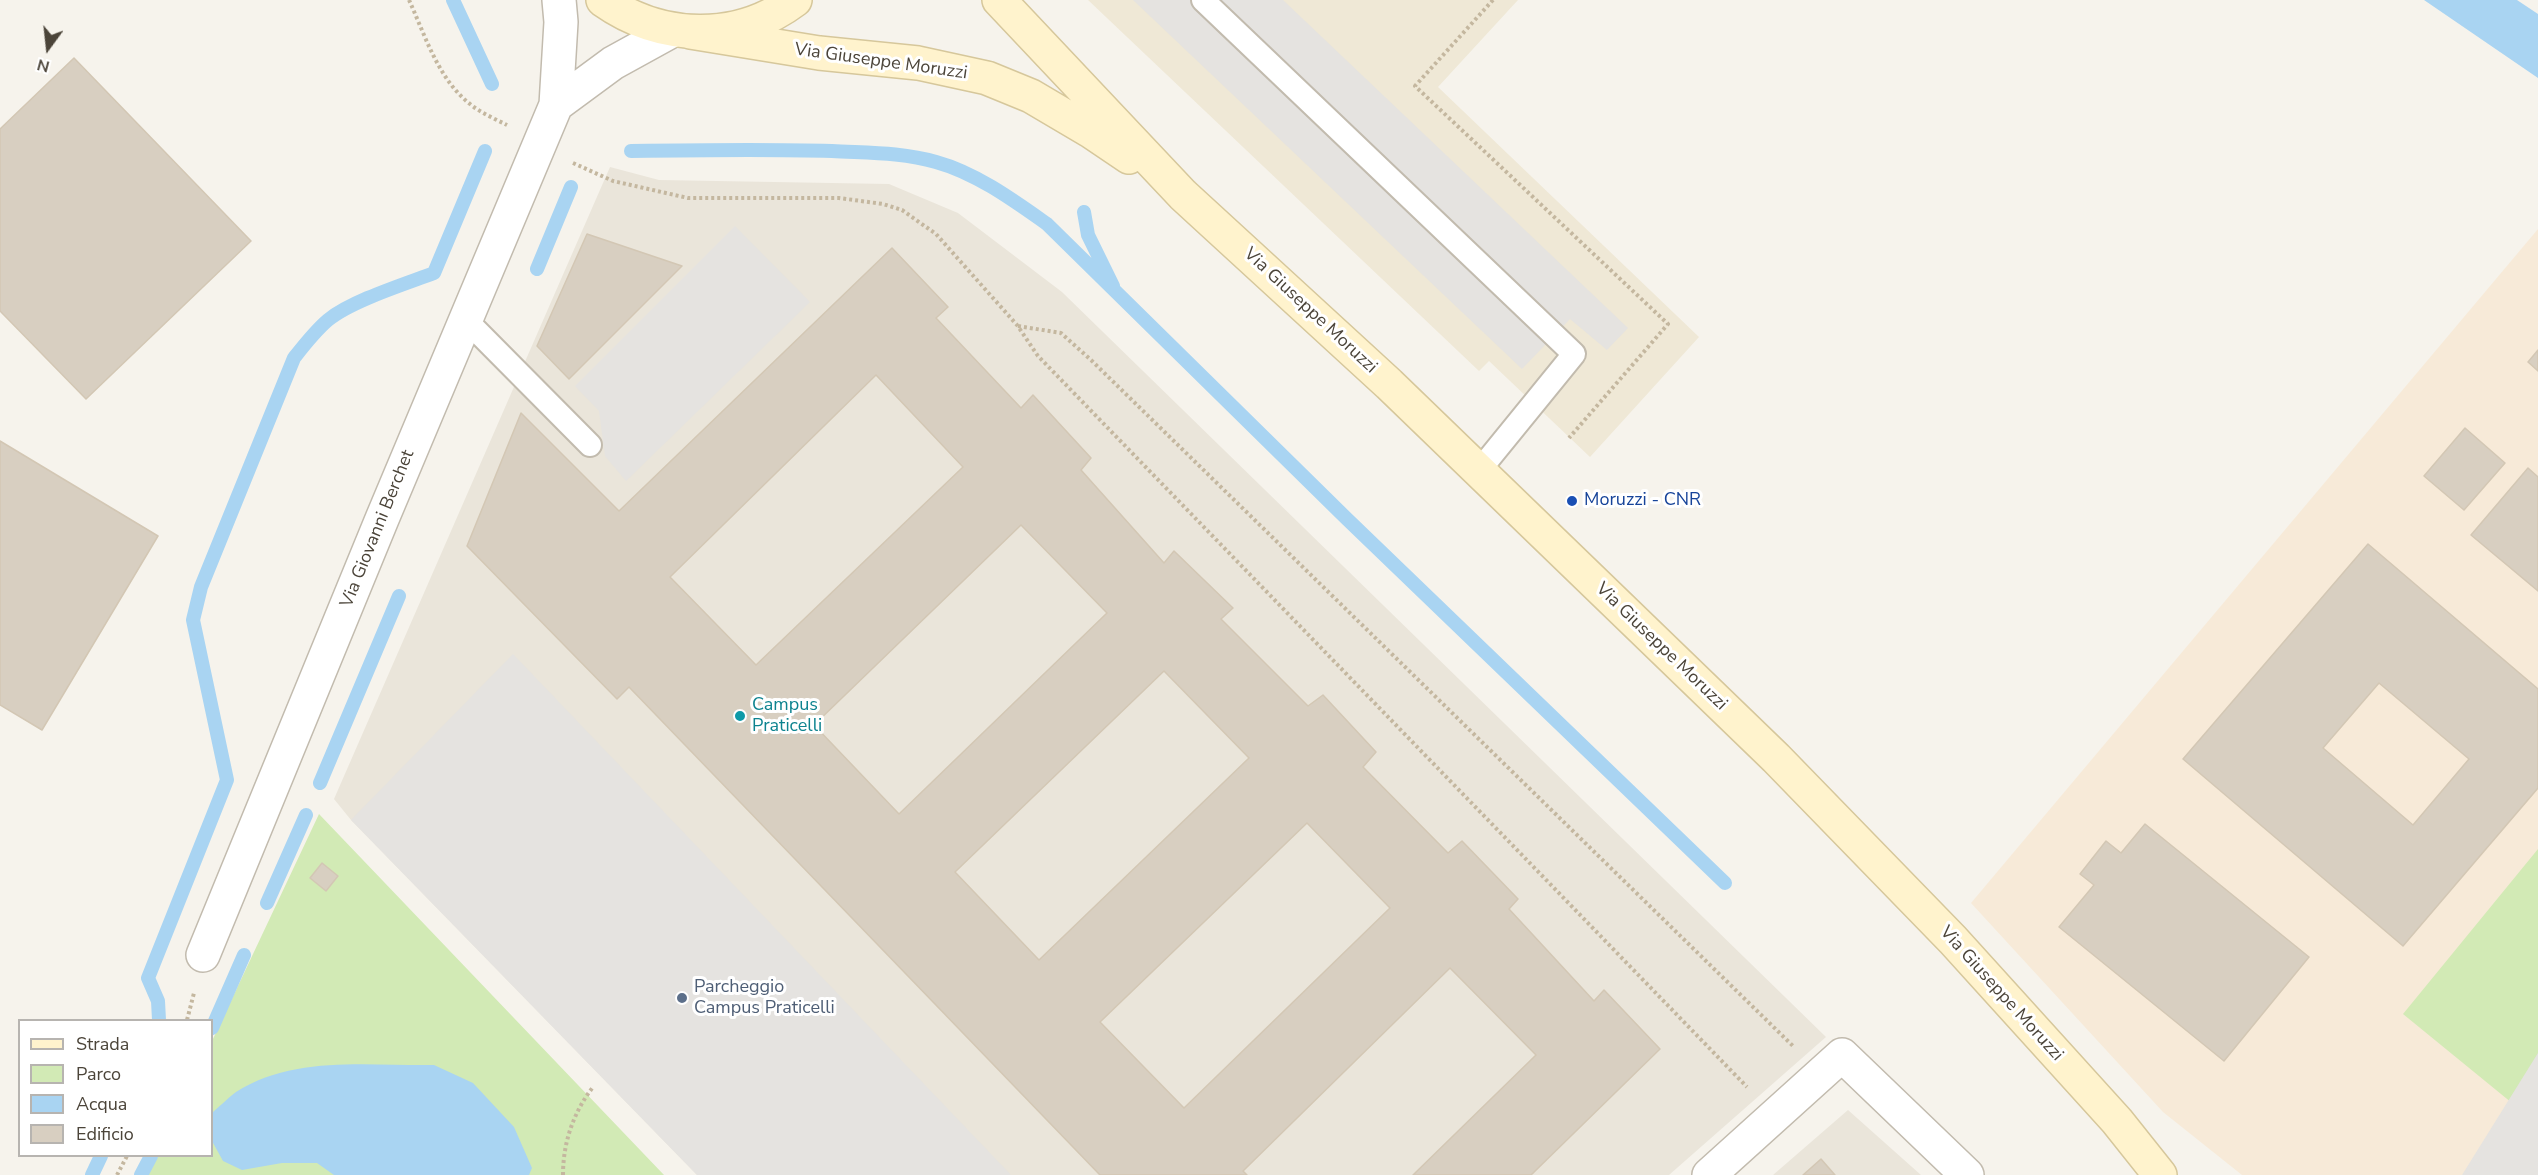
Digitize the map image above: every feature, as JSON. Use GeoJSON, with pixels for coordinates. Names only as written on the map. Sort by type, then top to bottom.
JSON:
{"type":"FeatureCollection","features":[{"type":"Feature","properties":{"kind":"main road"},"geometry":{"type":"LineString","coordinates":[[603,0],[640,21],[682,31],[730,30],[785,8],[795,0]]}},
{"type":"Feature","properties":{"kind":"main road","name":"Via Giuseppe Moruzzi"},"geometry":{"type":"LineString","coordinates":[[999,0],[1183,195],[1389,384],[1776,758],[1953,940],[2117,1121],[2160,1175]]}},
{"type":"Feature","properties":{"kind":"main road","name":"Via Giuseppe Moruzzi"},"geometry":{"type":"LineString","coordinates":[[682,31],[819,53],[918,63],[987,78],[1031,96],[1092,132],[1183,195]]}},
{"type":"Feature","properties":{"kind":"main road","name":"Via Giuseppe Moruzzi"},"geometry":{"type":"LineString","coordinates":[[2117,1121],[2180,1175]]}},
{"type":"Feature","properties":{"kind":"street","name":"Via Giovanni Berchet"},"geometry":{"type":"LineString","coordinates":[[203,955],[465,319],[556,105],[561,22],[559,0]]}},
{"type":"Feature","properties":{"kind":"street"},"geometry":{"type":"LineString","coordinates":[[556,105],[613,63],[682,31]]}},
{"type":"Feature","properties":{"kind":"street"},"geometry":{"type":"LineString","coordinates":[[1709,1175],[1842,1055],[1967,1175]]}},
{"type":"Feature","properties":{"kind":"lane"},"geometry":{"type":"LineString","coordinates":[[1203,0],[1574,354],[1478,472]]}},
{"type":"Feature","properties":{"kind":"lane"},"geometry":{"type":"LineString","coordinates":[[465,319],[590,445]]}},
{"type":"Feature","properties":{"kind":"path"},"geometry":{"type":"LineString","coordinates":[[409,0],[440,66],[455,90],[471,105],[587,170],[614,181],[688,198],[839,198],[883,204],[902,210],[936,234],[1017,326],[1038,356],[1776,1116]]}},
{"type":"Feature","properties":{"kind":"path"},"geometry":{"type":"LineString","coordinates":[[1493,0],[1415,86],[1668,324],[1569,438]]}},
{"type":"Feature","properties":{"kind":"path"},"geometry":{"type":"LineString","coordinates":[[1017,326],[1060,333],[1092,361],[1822,1074]]}},
{"type":"Feature","properties":{"kind":"path"},"geometry":{"type":"LineString","coordinates":[[563,1175],[563,1156],[568,1132],[592,1087]]}},
{"type":"Feature","properties":{"kind":"path"},"geometry":{"type":"LineString","coordinates":[[117,1175],[125,1157]]}},
{"type":"Feature","properties":{"kind":"shaded area"},"geometry":{"type":"Polygon","coordinates":[[[1088,0],[1518,0],[1438,87],[1699,337],[1590,457],[1489,361],[1479,371],[1088,0]]]}},
{"type":"Feature","properties":{"kind":"shaded area"},"geometry":{"type":"Polygon","coordinates":[[[1133,0],[1283,0],[1628,328],[1607,350],[1570,319],[1522,369],[1133,0]]]}},
{"type":"Feature","properties":{"kind":"shaded area"},"geometry":{"type":"Polygon","coordinates":[[[610,167],[659,180],[889,184],[958,213],[1062,292],[1826,1037],[1669,1175],[697,1175],[351,820],[334,799],[610,167]]]}},
{"type":"Feature","properties":{"kind":"shaded area"},"geometry":{"type":"Polygon","coordinates":[[[735,226],[810,302],[626,481],[605,456],[599,411],[575,386],[735,226]]]}},
{"type":"Feature","properties":{"kind":"shaded area"},"geometry":{"type":"Polygon","coordinates":[[[2538,229],[2538,1175],[2242,1175],[2163,1112],[1971,903],[2538,229]]]}},
{"type":"Feature","properties":{"kind":"shaded area","name":"Parcheggio Campus Praticelli"},"geometry":{"type":"Polygon","coordinates":[[[513,654],[1011,1175],[697,1175],[351,820],[513,654]]]}},
{"type":"Feature","properties":{"kind":"shaded area"},"geometry":{"type":"Polygon","coordinates":[[[2538,1053],[2538,1175],[2462,1175],[2538,1053]]]}},
{"type":"Feature","properties":{"kind":"shaded area"},"geometry":{"type":"Polygon","coordinates":[[[1848,1110],[1921,1175],[1773,1175],[1848,1110]]]}},
{"type":"Feature","properties":{"kind":"green space"},"geometry":{"type":"Polygon","coordinates":[[[319,814],[664,1175],[148,1175],[157,1157],[213,1157],[213,1039],[319,814]]]}},
{"type":"Feature","properties":{"kind":"green space"},"geometry":{"type":"Polygon","coordinates":[[[2538,849],[2538,1096],[2512,1103],[2403,1014],[2538,849]]]}},
{"type":"Feature","properties":{"kind":"water"},"geometry":{"type":"Polygon","coordinates":[[[2424,0],[2517,0],[2538,14],[2538,78],[2424,0]]]}},
{"type":"Feature","properties":{"kind":"water"},"geometry":{"type":"Polygon","coordinates":[[[358,1064],[434,1065],[473,1083],[514,1127],[532,1168],[529,1175],[334,1175],[317,1163],[282,1163],[242,1170],[223,1161],[213,1143],[213,1112],[236,1092],[258,1080],[282,1072],[307,1067],[358,1064]]]}},
{"type":"Feature","properties":{"kind":"building"},"geometry":{"type":"Polygon","coordinates":[[[74,58],[251,241],[86,399],[0,311],[0,129],[74,58]]]}},
{"type":"Feature","properties":{"kind":"building"},"geometry":{"type":"Polygon","coordinates":[[[587,234],[682,266],[569,379],[537,346],[587,234]]]}},
{"type":"Feature","properties":{"kind":"building","name":"Campus Praticelli"},"geometry":{"type":"Polygon","coordinates":[[[892,248],[948,307],[936,318],[1021,408],[1033,395],[1091,458],[1081,470],[1164,563],[1174,551],[1233,608],[1221,619],[1308,706],[1323,695],[1376,752],[1363,767],[1448,853],[1462,841],[1518,899],[1509,909],[1594,1001],[1604,990],[1660,1049],[1531,1175],[1413,1175],[1536,1055],[1450,968],[1243,1171],[1247,1175],[1100,1175],[629,687],[617,699],[467,546],[521,413],[619,511],[892,248]],[[876,375],[670,577],[756,665],[963,467],[876,375]],[[1021,525],[814,725],[899,814],[1107,613],[1021,525]],[[1164,671],[955,872],[1039,960],[1249,758],[1164,671]],[[1307,823],[1100,1022],[1184,1108],[1390,908],[1307,823]]]}},
{"type":"Feature","properties":{"kind":"building"},"geometry":{"type":"Polygon","coordinates":[[[2538,350],[2538,371],[2528,362],[2538,350]]]}},
{"type":"Feature","properties":{"kind":"building"},"geometry":{"type":"Polygon","coordinates":[[[2465,428],[2505,463],[2464,510],[2424,476],[2465,428]]]}},
{"type":"Feature","properties":{"kind":"building"},"geometry":{"type":"Polygon","coordinates":[[[0,441],[158,536],[42,730],[0,705],[0,441]]]}},
{"type":"Feature","properties":{"kind":"building"},"geometry":{"type":"Polygon","coordinates":[[[2528,468],[2538,477],[2538,591],[2471,535],[2528,468]]]}},
{"type":"Feature","properties":{"kind":"building"},"geometry":{"type":"Polygon","coordinates":[[[2368,544],[2538,689],[2538,788],[2403,946],[2183,759],[2368,544]],[[2379,683],[2323,748],[2413,825],[2469,759],[2379,683]]]}},
{"type":"Feature","properties":{"kind":"building"},"geometry":{"type":"Polygon","coordinates":[[[2145,824],[2309,957],[2224,1061],[2059,927],[2094,885],[2080,874],[2106,841],[2121,853],[2145,824]]]}},
{"type":"Feature","properties":{"kind":"building"},"geometry":{"type":"Polygon","coordinates":[[[322,863],[338,876],[326,891],[310,878],[322,863]]]}},
{"type":"Feature","properties":{"kind":"building"},"geometry":{"type":"Polygon","coordinates":[[[1821,1159],[1835,1175],[1803,1175],[1821,1159]]]}},
{"type":"Feature","properties":{"kind":"waterway"},"geometry":{"type":"LineString","coordinates":[[453,0],[492,84]]}},
{"type":"Feature","properties":{"kind":"waterway"},"geometry":{"type":"LineString","coordinates":[[631,151],[807,150],[910,156],[936,162],[965,173],[994,188],[1021,206],[1047,224],[1347,519],[1725,883]]}},
{"type":"Feature","properties":{"kind":"waterway"},"geometry":{"type":"LineString","coordinates":[[159,1019],[158,1001],[148,978],[227,780],[193,620],[201,587],[294,358],[319,329],[338,313],[350,306],[434,273],[485,151]]}},
{"type":"Feature","properties":{"kind":"waterway"},"geometry":{"type":"LineString","coordinates":[[537,269],[571,187]]}},
{"type":"Feature","properties":{"kind":"waterway"},"geometry":{"type":"LineString","coordinates":[[1084,212],[1088,235],[1113,286]]}},
{"type":"Feature","properties":{"kind":"waterway"},"geometry":{"type":"LineString","coordinates":[[320,783],[399,596]]}},
{"type":"Feature","properties":{"kind":"waterway"},"geometry":{"type":"LineString","coordinates":[[267,903],[306,815]]}},
{"type":"Feature","properties":{"kind":"waterway"},"geometry":{"type":"LineString","coordinates":[[213,1026],[244,955]]}},
{"type":"Feature","properties":{"kind":"waterway"},"geometry":{"type":"LineString","coordinates":[[92,1175],[101,1157]]}},
{"type":"Feature","properties":{"kind":"waterway"},"geometry":{"type":"LineString","coordinates":[[141,1175],[150,1157]]}},
{"type":"Feature","properties":{"kind":"place","name":"Moruzzi - CNR"},"geometry":{"type":"Point","coordinates":[1572,501]}},
{"type":"Feature","properties":{"kind":"place","name":"Campus Praticelli"},"geometry":{"type":"Point","coordinates":[740,716]}},
{"type":"Feature","properties":{"kind":"place","name":"Parcheggio Campus Praticelli"},"geometry":{"type":"Point","coordinates":[682,998]}}]}
